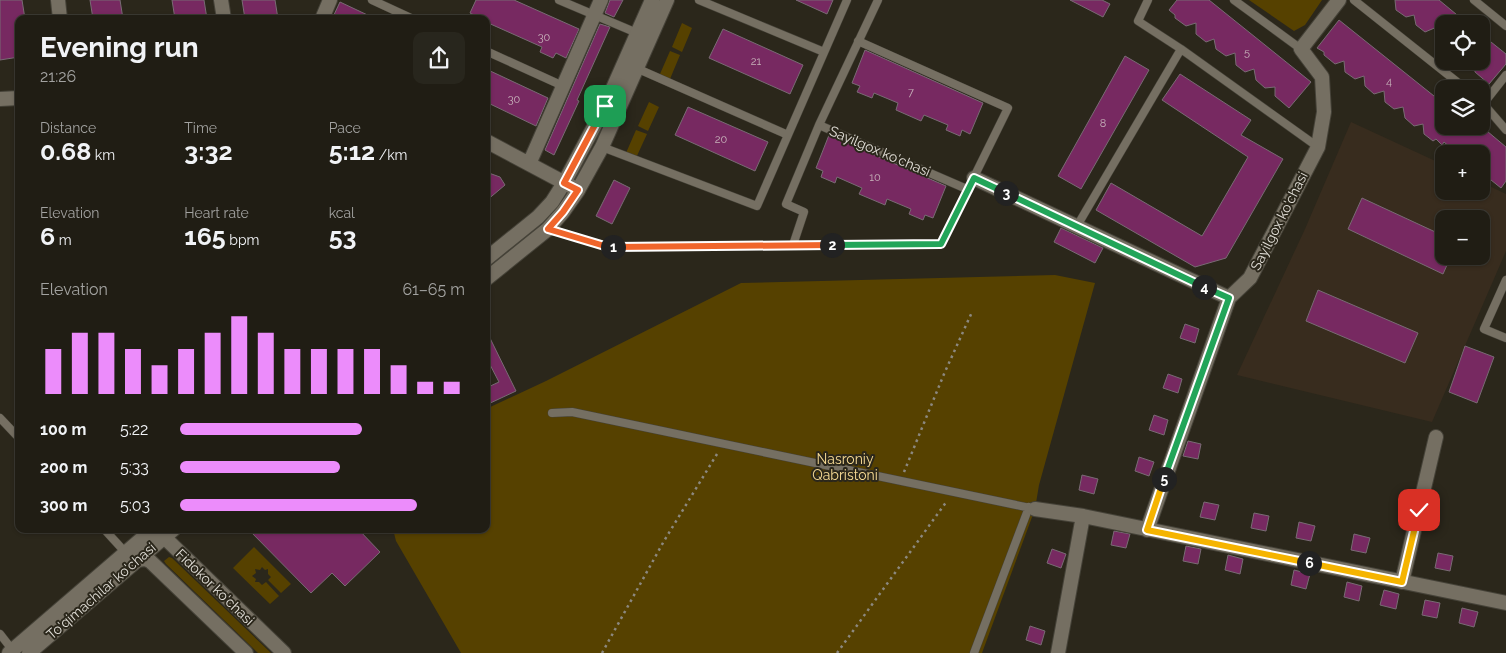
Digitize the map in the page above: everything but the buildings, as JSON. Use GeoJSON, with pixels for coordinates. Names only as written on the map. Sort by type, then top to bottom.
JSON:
{"type":"FeatureCollection","features":[{"type":"Feature","properties":{"kind":"street"},"geometry":{"type":"LineString","coordinates":[[58,0],[60,15]]}},
{"type":"Feature","properties":{"kind":"street"},"geometry":{"type":"LineString","coordinates":[[221,0],[223,15]]}},
{"type":"Feature","properties":{"kind":"street"},"geometry":{"type":"LineString","coordinates":[[324,15],[330,0]]}},
{"type":"Feature","properties":{"kind":"street"},"geometry":{"type":"LineString","coordinates":[[529,164],[601,0]]}},
{"type":"Feature","properties":{"kind":"street"},"geometry":{"type":"LineString","coordinates":[[490,256],[538,217],[552,202],[605,106],[652,0]]}},
{"type":"Feature","properties":{"kind":"street"},"geometry":{"type":"LineString","coordinates":[[490,276],[548,229],[563,212],[578,190],[602,146],[667,0]]}},
{"type":"Feature","properties":{"kind":"street"},"geometry":{"type":"LineString","coordinates":[[1301,49],[1339,0]]}},
{"type":"Feature","properties":{"kind":"street","name":"Sayilgox ko'chasi"},"geometry":{"type":"LineString","coordinates":[[1147,530],[1229,298],[1250,278],[1318,147],[1324,112],[1322,77],[1301,49]]}},
{"type":"Feature","properties":{"kind":"street"},"geometry":{"type":"LineString","coordinates":[[0,99],[15,98]]}},
{"type":"Feature","properties":{"kind":"street"},"geometry":{"type":"LineString","coordinates":[[490,143],[578,190]]}},
{"type":"Feature","properties":{"kind":"street"},"geometry":{"type":"LineString","coordinates":[[972,184],[1077,226],[1229,298]]}},
{"type":"Feature","properties":{"kind":"street"},"geometry":{"type":"LineString","coordinates":[[1402,582],[1436,438]]}},
{"type":"Feature","properties":{"kind":"street"},"geometry":{"type":"LineString","coordinates":[[1032,508],[1083,516],[1506,603]]}},
{"type":"Feature","properties":{"kind":"street"},"geometry":{"type":"LineString","coordinates":[[1058,653],[1083,516]]}},
{"type":"Feature","properties":{"kind":"street","name":"Fidokor ko'chasi"},"geometry":{"type":"LineString","coordinates":[[141,538],[161,533]]}},
{"type":"Feature","properties":{"kind":"street","name":"To'qimachilar ko'chasi"},"geometry":{"type":"LineString","coordinates":[[29,653],[137,560],[163,533]]}},
{"type":"Feature","properties":{"kind":"street","name":"Fidokor ko'chasi"},"geometry":{"type":"LineString","coordinates":[[165,533],[284,653]]}},
{"type":"Feature","properties":{"kind":"street","name":"To'qimachilar ko'chasi"},"geometry":{"type":"LineString","coordinates":[[12,652],[141,538]]}},
{"type":"Feature","properties":{"kind":"street","name":"Fidokor ko'chasi"},"geometry":{"type":"LineString","coordinates":[[125,552],[137,560],[146,559],[150,561],[246,653]]}},
{"type":"Feature","properties":{"kind":"lane"},"geometry":{"type":"LineString","coordinates":[[372,0],[405,15]]}},
{"type":"Feature","properties":{"kind":"lane"},"geometry":{"type":"LineString","coordinates":[[559,0],[637,33]]}},
{"type":"Feature","properties":{"kind":"lane"},"geometry":{"type":"LineString","coordinates":[[699,0],[824,52]]}},
{"type":"Feature","properties":{"kind":"lane"},"geometry":{"type":"LineString","coordinates":[[602,146],[757,206],[847,0]]}},
{"type":"Feature","properties":{"kind":"lane","name":"Sayilgox ko'chasi"},"geometry":{"type":"LineString","coordinates":[[794,245],[804,212],[786,204],[819,125],[878,0]]}},
{"type":"Feature","properties":{"kind":"lane"},"geometry":{"type":"LineString","coordinates":[[1148,0],[1138,21],[1181,49],[1318,147]]}},
{"type":"Feature","properties":{"kind":"lane","name":"Sayilgox ko'chasi"},"geometry":{"type":"LineString","coordinates":[[1234,0],[1301,49]]}},
{"type":"Feature","properties":{"kind":"lane"},"geometry":{"type":"LineString","coordinates":[[1354,0],[1455,80]]}},
{"type":"Feature","properties":{"kind":"lane"},"geometry":{"type":"LineString","coordinates":[[1474,0],[1506,26]]}},
{"type":"Feature","properties":{"kind":"lane"},"geometry":{"type":"LineString","coordinates":[[548,229],[608,247],[941,244],[1008,108],[858,41]]}},
{"type":"Feature","properties":{"kind":"lane"},"geometry":{"type":"LineString","coordinates":[[1077,226],[1181,49]]}},
{"type":"Feature","properties":{"kind":"lane"},"geometry":{"type":"LineString","coordinates":[[490,53],[563,86]]}},
{"type":"Feature","properties":{"kind":"lane"},"geometry":{"type":"LineString","coordinates":[[636,68],[788,135]]}},
{"type":"Feature","properties":{"kind":"lane"},"geometry":{"type":"LineString","coordinates":[[1490,93],[1506,75]]}},
{"type":"Feature","properties":{"kind":"lane"},"geometry":{"type":"LineString","coordinates":[[1490,111],[1506,130]]}},
{"type":"Feature","properties":{"kind":"lane","name":"Sayilgox ko'chasi"},"geometry":{"type":"LineString","coordinates":[[819,125],[972,184]]}},
{"type":"Feature","properties":{"kind":"lane"},"geometry":{"type":"LineString","coordinates":[[1506,280],[1484,329],[1506,338]]}},
{"type":"Feature","properties":{"kind":"lane"},"geometry":{"type":"LineString","coordinates":[[552,413],[572,412],[1032,508],[974,653]]}},
{"type":"Feature","properties":{"kind":"lane"},"geometry":{"type":"LineString","coordinates":[[0,418],[15,434]]}},
{"type":"Feature","properties":{"kind":"lane"},"geometry":{"type":"LineString","coordinates":[[108,533],[125,552]]}},
{"type":"Feature","properties":{"kind":"lane"},"geometry":{"type":"LineString","coordinates":[[0,634],[12,652]]}},
{"type":"Feature","properties":{"kind":"path"},"geometry":{"type":"LineString","coordinates":[[901,480],[933,399],[972,312]]}},
{"type":"Feature","properties":{"kind":"path"},"geometry":{"type":"LineString","coordinates":[[602,653],[664,541],[723,444]]}},
{"type":"Feature","properties":{"kind":"path"},"geometry":{"type":"LineString","coordinates":[[837,653],[954,491]]}},
{"type":"Feature","properties":{"kind":"shaded area"},"geometry":{"type":"Polygon","coordinates":[[[1351,122],[1435,161],[1435,200],[1490,200],[1490,186],[1506,194],[1506,251],[1432,422],[1237,375],[1305,229],[1351,122]]]}},
{"type":"Feature","properties":{"kind":"green space"},"geometry":{"type":"Polygon","coordinates":[[[1249,0],[1322,0],[1305,25],[1294,31],[1249,0]]]}},
{"type":"Feature","properties":{"kind":"green space"},"geometry":{"type":"Polygon","coordinates":[[[682,23],[692,28],[682,52],[672,47],[682,23]]]}},
{"type":"Feature","properties":{"kind":"green space"},"geometry":{"type":"Polygon","coordinates":[[[670,51],[680,55],[670,79],[660,74],[670,51]]]}},
{"type":"Feature","properties":{"kind":"green space"},"geometry":{"type":"Polygon","coordinates":[[[649,102],[659,107],[648,131],[638,126],[649,102]]]}},
{"type":"Feature","properties":{"kind":"green space"},"geometry":{"type":"Polygon","coordinates":[[[636,130],[647,134],[636,158],[626,153],[636,130]]]}},
{"type":"Feature","properties":{"kind":"green space","name":"Nasroniy Qabristoni"},"geometry":{"type":"Polygon","coordinates":[[[1055,275],[1095,283],[1039,485],[1035,509],[982,653],[461,653],[396,541],[394,533],[490,533],[490,407],[741,283],[1055,275]]]}},
{"type":"Feature","properties":{"kind":"green space"},"geometry":{"type":"Polygon","coordinates":[[[254,547],[291,584],[281,593],[268,580],[271,577],[268,574],[268,569],[265,570],[262,567],[260,570],[255,569],[256,573],[252,576],[256,579],[255,582],[259,582],[262,585],[266,582],[279,596],[270,604],[233,568],[254,547]]]}},
{"type":"Feature","properties":{"kind":"green space"},"geometry":{"type":"Polygon","coordinates":[[[169,557],[271,653],[258,653],[166,564],[164,561],[169,557]]]}},
{"type":"Feature","properties":{"kind":"route"},"geometry":{"type":"LineString","coordinates":[[605,106],[564,183],[578,190],[556,222],[548,229],[608,247],[941,244],[974,178],[1229,298],[1147,530],[1402,582],[1419,510]]}}]}
